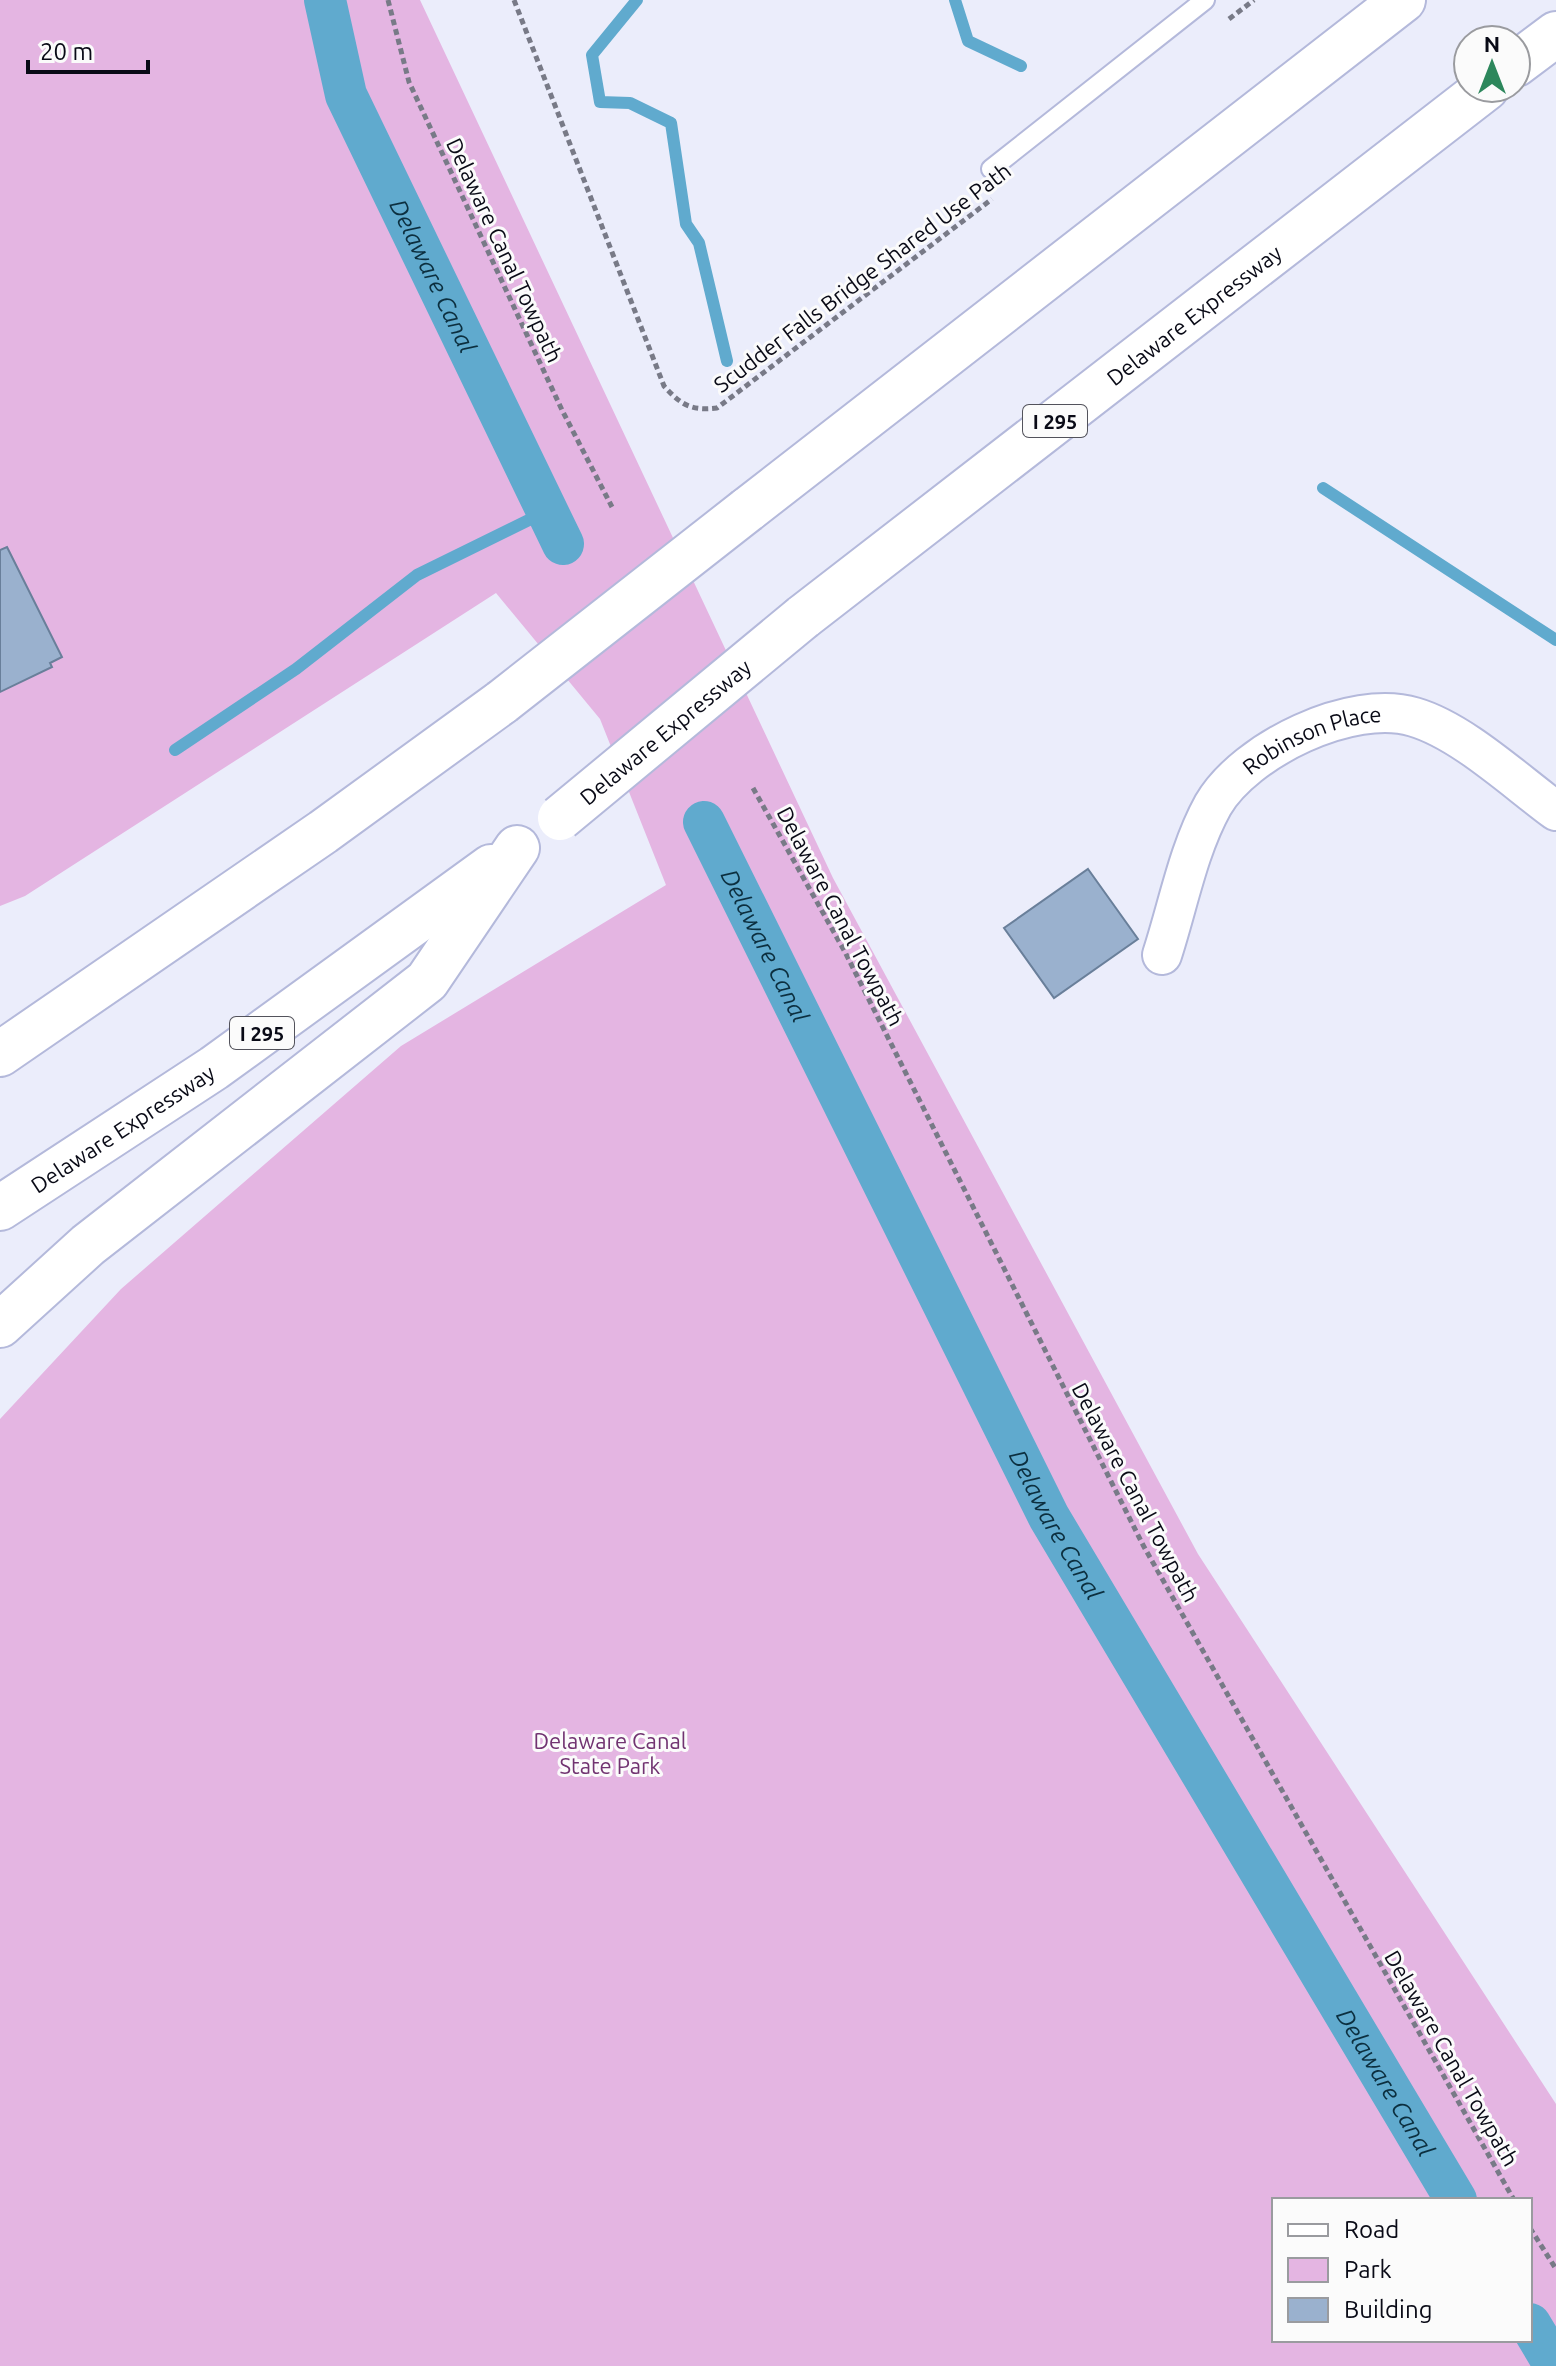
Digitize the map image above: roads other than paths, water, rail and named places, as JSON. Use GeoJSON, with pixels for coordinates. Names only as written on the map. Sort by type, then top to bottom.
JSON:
{"type":"FeatureCollection","features":[{"type":"Feature","properties":{"kind":"highway"},"geometry":{"type":"LineString","coordinates":[[0,1054],[323,832],[502,702],[1403,0]]}},
{"type":"Feature","properties":{"kind":"highway"},"geometry":{"type":"LineString","coordinates":[[1532,52],[1556,34]]}},
{"type":"Feature","properties":{"kind":"highway","name":"Delaware Expressway"},"geometry":{"type":"LineString","coordinates":[[0,1208],[214,1068],[560,818],[803,617],[1465,104]]}},
{"type":"Feature","properties":{"kind":"highway"},"geometry":{"type":"LineString","coordinates":[[0,1325],[88,1245],[427,981],[517,848]]}},
{"type":"Feature","properties":{"kind":"street","name":"Robinson Place"},"geometry":{"type":"LineString","coordinates":[[1162,955],[1200,834],[1215,803],[1238,777],[1261,759],[1317,725],[1349,715],[1383,711],[1414,717],[1468,747],[1556,811]]}},
{"type":"Feature","properties":{"kind":"lane"},"geometry":{"type":"LineString","coordinates":[[991,169],[1205,0]]}},
{"type":"Feature","properties":{"kind":"waterway","name":"Delaware Canal"},"geometry":{"type":"LineString","coordinates":[[325,0],[346,95],[563,544]]}},
{"type":"Feature","properties":{"kind":"waterway"},"geometry":{"type":"LineString","coordinates":[[637,0],[592,55],[600,102],[630,103],[671,123],[686,224],[699,243],[727,361]]}},
{"type":"Feature","properties":{"kind":"waterway"},"geometry":{"type":"LineString","coordinates":[[955,0],[968,41],[1021,66]]}},
{"type":"Feature","properties":{"kind":"waterway"},"geometry":{"type":"LineString","coordinates":[[1323,488],[1556,640]]}},
{"type":"Feature","properties":{"kind":"waterway"},"geometry":{"type":"LineString","coordinates":[[175,750],[296,669],[417,575],[547,511]]}},
{"type":"Feature","properties":{"kind":"waterway","name":"Delaware Canal"},"geometry":{"type":"LineString","coordinates":[[704,822],[1049,1517],[1455,2198]]}},
{"type":"Feature","properties":{"kind":"waterway","name":"Delaware Canal"},"geometry":{"type":"LineString","coordinates":[[1532,2327],[1555,2366]]}},
{"type":"Feature","properties":{"kind":"park label","name":"Delaware Canal State Park"},"geometry":{"type":"Point","coordinates":[610,1752]}}]}
